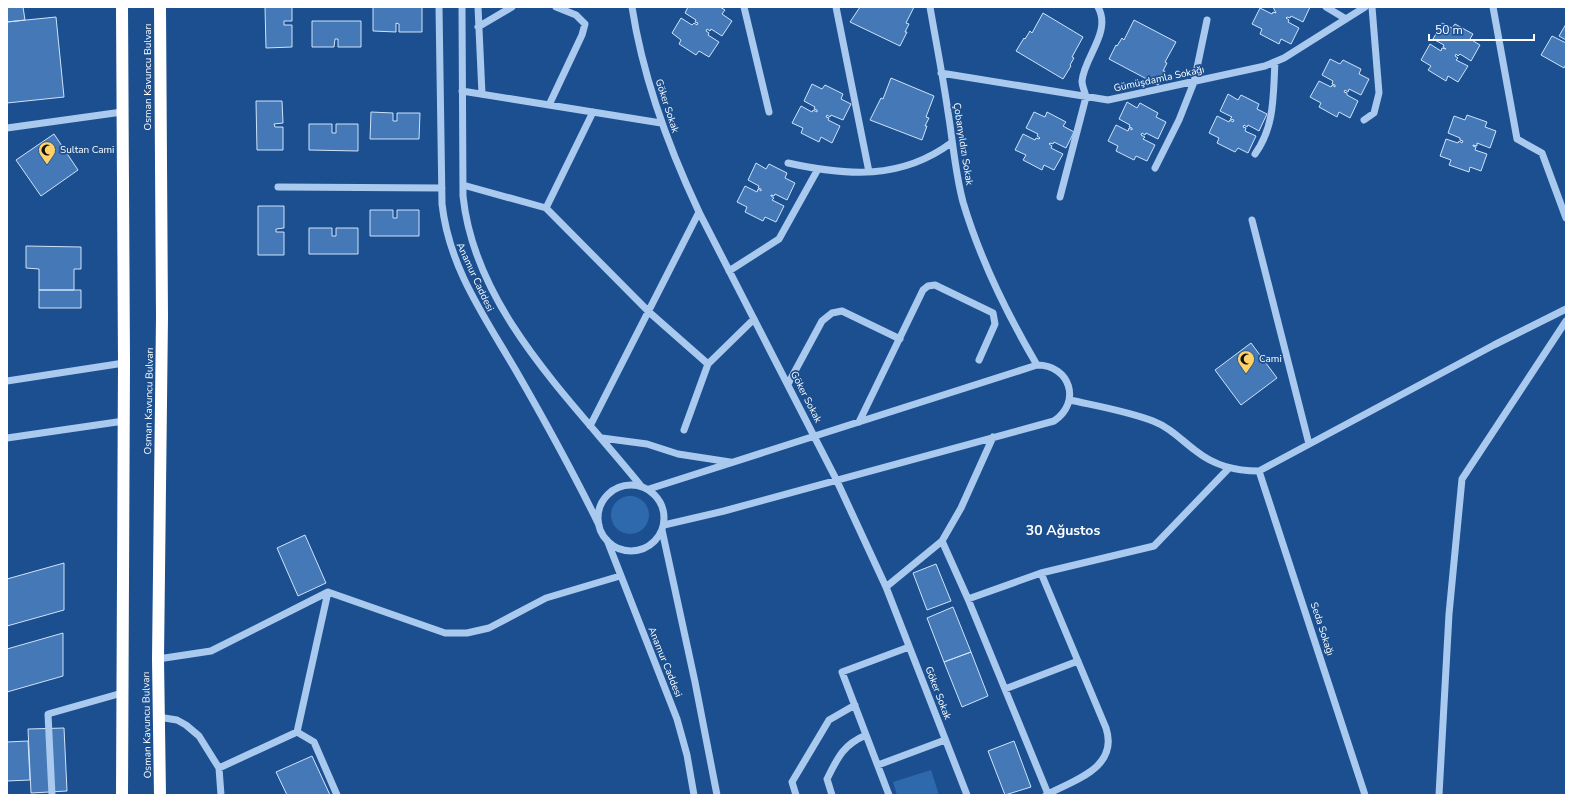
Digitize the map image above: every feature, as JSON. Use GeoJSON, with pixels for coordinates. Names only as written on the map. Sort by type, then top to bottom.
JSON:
{"type":"FeatureCollection","features":[{"type":"Feature","properties":{"kind":"highway"},"geometry":{"type":"LineString","coordinates":[[122,7],[124,363],[122,795]]}},
{"type":"Feature","properties":{"kind":"highway","name":"Osman Kavuncu Bulvarı"},"geometry":{"type":"LineString","coordinates":[[160,7],[162,316],[158,659],[160,795]]}},
{"type":"Feature","properties":{"kind":"street","name":"Anamur Caddesi"},"geometry":{"type":"LineString","coordinates":[[439,7],[442,212],[447,236],[469,291],[572,469],[599,525]]}},
{"type":"Feature","properties":{"kind":"street","name":"Anamur Caddesi"},"geometry":{"type":"LineString","coordinates":[[462,7],[463,185],[465,215],[469,235],[481,268],[491,289],[523,341],[590,426],[602,438],[641,486]]}},
{"type":"Feature","properties":{"kind":"street"},"geometry":{"type":"LineString","coordinates":[[478,7],[482,94]]}},
{"type":"Feature","properties":{"kind":"street"},"geometry":{"type":"LineString","coordinates":[[478,27],[512,7]]}},
{"type":"Feature","properties":{"kind":"street"},"geometry":{"type":"LineString","coordinates":[[549,105],[582,36],[585,24],[576,15],[556,7]]}},
{"type":"Feature","properties":{"kind":"street","name":"Göker Sokak"},"geometry":{"type":"LineString","coordinates":[[632,7],[642,60],[661,123],[679,168],[699,212],[815,436],[886,587],[967,795]]}},
{"type":"Feature","properties":{"kind":"street"},"geometry":{"type":"LineString","coordinates":[[744,7],[769,112]]}},
{"type":"Feature","properties":{"kind":"street"},"geometry":{"type":"LineString","coordinates":[[836,7],[869,172]]}},
{"type":"Feature","properties":{"kind":"street","name":"Çobanyıldızı Sokak"},"geometry":{"type":"LineString","coordinates":[[930,7],[949,113],[951,143],[963,201],[975,237],[1004,305],[1037,365]]}},
{"type":"Feature","properties":{"kind":"street"},"geometry":{"type":"LineString","coordinates":[[1060,197],[1086,97],[1082,83],[1085,67],[1102,30],[1102,13],[1098,7]]}},
{"type":"Feature","properties":{"kind":"street"},"geometry":{"type":"LineString","coordinates":[[1326,7],[1346,19]]}},
{"type":"Feature","properties":{"kind":"street","name":"Gümüşdamla Sokağı"},"geometry":{"type":"LineString","coordinates":[[942,73],[1108,100],[1255,69],[1276,62],[1365,7]]}},
{"type":"Feature","properties":{"kind":"street"},"geometry":{"type":"LineString","coordinates":[[1364,120],[1374,113],[1379,93],[1372,7]]}},
{"type":"Feature","properties":{"kind":"street"},"geometry":{"type":"LineString","coordinates":[[1493,7],[1517,139],[1542,152],[1566,218]]}},
{"type":"Feature","properties":{"kind":"street"},"geometry":{"type":"LineString","coordinates":[[1155,168],[1179,120],[1194,82],[1207,20]]}},
{"type":"Feature","properties":{"kind":"street"},"geometry":{"type":"LineString","coordinates":[[1255,154],[1265,140],[1273,109],[1276,62]]}},
{"type":"Feature","properties":{"kind":"street"},"geometry":{"type":"LineString","coordinates":[[462,91],[661,123]]}},
{"type":"Feature","properties":{"kind":"street"},"geometry":{"type":"LineString","coordinates":[[7,128],[122,112]]}},
{"type":"Feature","properties":{"kind":"street"},"geometry":{"type":"LineString","coordinates":[[546,208],[593,112]]}},
{"type":"Feature","properties":{"kind":"street"},"geometry":{"type":"LineString","coordinates":[[788,163],[818,169],[882,172],[909,166],[924,160],[951,143]]}},
{"type":"Feature","properties":{"kind":"street"},"geometry":{"type":"LineString","coordinates":[[730,271],[779,239],[818,169]]}},
{"type":"Feature","properties":{"kind":"street"},"geometry":{"type":"LineString","coordinates":[[463,185],[546,208],[649,312],[708,364]]}},
{"type":"Feature","properties":{"kind":"street"},"geometry":{"type":"LineString","coordinates":[[278,187],[442,188]]}},
{"type":"Feature","properties":{"kind":"street"},"geometry":{"type":"LineString","coordinates":[[590,426],[699,212]]}},
{"type":"Feature","properties":{"kind":"street"},"geometry":{"type":"LineString","coordinates":[[1252,220],[1309,444]]}},
{"type":"Feature","properties":{"kind":"street"},"geometry":{"type":"LineString","coordinates":[[859,422],[923,290],[928,286],[935,285],[993,313],[995,324],[979,360]]}},
{"type":"Feature","properties":{"kind":"street"},"geometry":{"type":"LineString","coordinates":[[1070,400],[1105,407],[1153,421],[1176,434],[1203,456],[1228,468],[1246,471],[1259,471],[1494,345],[1566,309]]}},
{"type":"Feature","properties":{"kind":"street"},"geometry":{"type":"LineString","coordinates":[[788,384],[822,321],[832,313],[842,311],[900,339]]}},
{"type":"Feature","properties":{"kind":"street"},"geometry":{"type":"LineString","coordinates":[[684,430],[708,364],[754,319]]}},
{"type":"Feature","properties":{"kind":"street"},"geometry":{"type":"LineString","coordinates":[[1439,795],[1449,614],[1462,479],[1566,321]]}},
{"type":"Feature","properties":{"kind":"street"},"geometry":{"type":"LineString","coordinates":[[7,381],[124,363]]}},
{"type":"Feature","properties":{"kind":"street"},"geometry":{"type":"LineString","coordinates":[[649,489],[1037,365],[1051,367],[1062,374],[1069,386],[1070,400],[1064,412],[1054,421],[836,479],[663,528]]}},
{"type":"Feature","properties":{"kind":"street"},"geometry":{"type":"LineString","coordinates":[[7,438],[124,421]]}},
{"type":"Feature","properties":{"kind":"street"},"geometry":{"type":"LineString","coordinates":[[886,587],[942,541],[961,508],[993,437]]}},
{"type":"Feature","properties":{"kind":"street"},"geometry":{"type":"LineString","coordinates":[[602,438],[647,444],[697,458],[734,462]]}},
{"type":"Feature","properties":{"kind":"street"},"geometry":{"type":"LineString","coordinates":[[968,599],[1041,573],[1154,546],[1228,468]]}},
{"type":"Feature","properties":{"kind":"street","name":"Seda Sokağı"},"geometry":{"type":"LineString","coordinates":[[1259,471],[1364,795]]}},
{"type":"Feature","properties":{"kind":"street"},"geometry":{"type":"LineString","coordinates":[[624,485],[641,486],[649,489],[655,495],[663,508],[663,528],[652,544],[637,550],[621,549],[607,540],[599,525],[600,508],[608,493],[624,485]]}},
{"type":"Feature","properties":{"kind":"street","name":"Anamur Caddesi"},"geometry":{"type":"LineString","coordinates":[[663,528],[717,795]]}},
{"type":"Feature","properties":{"kind":"street","name":"Anamur Caddesi"},"geometry":{"type":"LineString","coordinates":[[607,540],[677,719],[694,795]]}},
{"type":"Feature","properties":{"kind":"street"},"geometry":{"type":"LineString","coordinates":[[942,541],[968,599],[1047,794],[1094,770],[1103,761],[1109,742],[1106,728],[1041,573]]}},
{"type":"Feature","properties":{"kind":"street"},"geometry":{"type":"LineString","coordinates":[[158,659],[211,651],[328,592],[445,633],[467,634],[489,628],[546,598],[620,576]]}},
{"type":"Feature","properties":{"kind":"street"},"geometry":{"type":"LineString","coordinates":[[297,732],[328,592]]}},
{"type":"Feature","properties":{"kind":"street"},"geometry":{"type":"LineString","coordinates":[[889,795],[842,672],[909,647]]}},
{"type":"Feature","properties":{"kind":"street"},"geometry":{"type":"LineString","coordinates":[[1005,689],[1078,661]]}},
{"type":"Feature","properties":{"kind":"street"},"geometry":{"type":"LineString","coordinates":[[52,795],[48,714],[122,693]]}},
{"type":"Feature","properties":{"kind":"street"},"geometry":{"type":"LineString","coordinates":[[796,795],[792,782],[829,720],[855,704]]}},
{"type":"Feature","properties":{"kind":"street"},"geometry":{"type":"LineString","coordinates":[[158,717],[178,720],[199,736],[219,768],[221,795]]}},
{"type":"Feature","properties":{"kind":"street"},"geometry":{"type":"LineString","coordinates":[[219,768],[297,732]]}},
{"type":"Feature","properties":{"kind":"street"},"geometry":{"type":"LineString","coordinates":[[297,732],[314,742],[337,795]]}},
{"type":"Feature","properties":{"kind":"street"},"geometry":{"type":"LineString","coordinates":[[832,795],[826,779],[841,752],[850,744],[866,735]]}},
{"type":"Feature","properties":{"kind":"street"},"geometry":{"type":"LineString","coordinates":[[878,765],[945,740]]}},
{"type":"Feature","properties":{"kind":"shaded area"},"geometry":{"type":"Polygon","coordinates":[[[630,496],[643,502],[649,515],[643,528],[630,534],[617,528],[611,515],[617,502],[630,496]]]}},
{"type":"Feature","properties":{"kind":"shaded area"},"geometry":{"type":"Polygon","coordinates":[[[931,770],[939,795],[897,795],[893,782],[931,770]]]}},
{"type":"Feature","properties":{"kind":"building"},"geometry":{"type":"Polygon","coordinates":[[[7,7],[23,7],[25,20],[7,22],[7,7]]]}},
{"type":"Feature","properties":{"kind":"building"},"geometry":{"type":"Polygon","coordinates":[[[265,7],[292,7],[292,21],[284,21],[284,25],[292,25],[292,47],[266,48],[265,7]]]}},
{"type":"Feature","properties":{"kind":"building"},"geometry":{"type":"Polygon","coordinates":[[[373,7],[422,7],[422,32],[399,32],[399,24],[396,23],[396,32],[373,31],[373,7]]]}},
{"type":"Feature","properties":{"kind":"building"},"geometry":{"type":"Polygon","coordinates":[[[688,7],[720,7],[725,10],[722,14],[732,21],[722,36],[711,29],[710,31],[707,29],[706,31],[709,33],[708,35],[719,42],[709,57],[699,51],[696,55],[679,44],[681,40],[672,33],[681,18],[692,25],[694,23],[697,25],[698,23],[695,22],[696,20],[685,13],[688,7]]]}},
{"type":"Feature","properties":{"kind":"building"},"geometry":{"type":"Polygon","coordinates":[[[860,7],[914,7],[906,23],[909,24],[905,32],[907,32],[900,46],[850,22],[860,7]]]}},
{"type":"Feature","properties":{"kind":"building"},"geometry":{"type":"Polygon","coordinates":[[[1273,7],[1310,7],[1303,22],[1291,16],[1290,18],[1286,18],[1289,20],[1288,22],[1299,28],[1291,44],[1281,39],[1279,44],[1260,34],[1262,29],[1252,24],[1260,8],[1272,14],[1273,12],[1276,13],[1273,7]]]}},
{"type":"Feature","properties":{"kind":"building"},"geometry":{"type":"Polygon","coordinates":[[[1043,13],[1083,37],[1072,57],[1074,58],[1070,65],[1071,66],[1063,79],[1016,51],[1030,31],[1032,33],[1043,13]]]}},
{"type":"Feature","properties":{"kind":"building"},"geometry":{"type":"Polygon","coordinates":[[[56,17],[64,97],[7,103],[7,22],[56,17]]]}},
{"type":"Feature","properties":{"kind":"building"},"geometry":{"type":"Polygon","coordinates":[[[1134,20],[1176,42],[1165,62],[1167,63],[1163,71],[1165,71],[1158,85],[1109,59],[1116,45],[1117,46],[1122,38],[1124,40],[1134,20]]]}},
{"type":"Feature","properties":{"kind":"building"},"geometry":{"type":"Polygon","coordinates":[[[312,21],[361,21],[361,47],[338,47],[338,39],[335,39],[334,47],[312,47],[312,21]]]}},
{"type":"Feature","properties":{"kind":"building"},"geometry":{"type":"Polygon","coordinates":[[[1442,23],[1452,28],[1455,24],[1473,34],[1470,39],[1480,45],[1471,61],[1460,54],[1458,56],[1456,54],[1455,56],[1458,58],[1456,60],[1468,66],[1458,82],[1448,76],[1446,81],[1428,70],[1431,66],[1421,60],[1430,44],[1441,51],[1442,48],[1446,49],[1443,47],[1444,45],[1433,39],[1442,23]]]}},
{"type":"Feature","properties":{"kind":"building"},"geometry":{"type":"Polygon","coordinates":[[[1566,24],[1566,40],[1559,36],[1566,24]]]}},
{"type":"Feature","properties":{"kind":"building"},"geometry":{"type":"Polygon","coordinates":[[[1552,36],[1566,43],[1566,64],[1564,68],[1541,55],[1552,36]]]}},
{"type":"Feature","properties":{"kind":"building"},"geometry":{"type":"Polygon","coordinates":[[[1330,59],[1340,64],[1343,60],[1361,69],[1359,74],[1369,79],[1361,95],[1349,89],[1348,92],[1345,90],[1344,92],[1358,101],[1350,118],[1339,112],[1337,117],[1319,107],[1321,103],[1310,97],[1319,81],[1331,87],[1332,85],[1335,87],[1335,85],[1332,84],[1333,81],[1322,75],[1330,59]]]}},
{"type":"Feature","properties":{"kind":"building"},"geometry":{"type":"Polygon","coordinates":[[[891,78],[934,96],[926,117],[929,118],[925,126],[927,126],[922,140],[870,120],[881,98],[883,99],[891,78]]]}},
{"type":"Feature","properties":{"kind":"building"},"geometry":{"type":"Polygon","coordinates":[[[812,84],[822,89],[825,85],[843,94],[841,99],[851,104],[843,120],[831,115],[830,117],[827,115],[826,117],[829,118],[828,120],[840,126],[832,143],[821,137],[819,142],[801,133],[803,128],[792,123],[801,106],[812,112],[813,110],[817,112],[817,110],[814,109],[815,107],[804,101],[812,84]]]}},
{"type":"Feature","properties":{"kind":"building"},"geometry":{"type":"Polygon","coordinates":[[[1228,94],[1238,100],[1241,95],[1259,104],[1257,109],[1267,114],[1259,131],[1248,125],[1247,127],[1244,125],[1243,127],[1246,128],[1245,131],[1256,136],[1248,153],[1238,148],[1235,152],[1217,143],[1219,138],[1209,133],[1217,116],[1229,122],[1230,120],[1233,122],[1234,120],[1230,119],[1232,117],[1220,111],[1228,94]]]}},
{"type":"Feature","properties":{"kind":"building"},"geometry":{"type":"Polygon","coordinates":[[[256,101],[282,101],[283,123],[274,124],[275,127],[283,127],[283,150],[257,150],[256,101]]]}},
{"type":"Feature","properties":{"kind":"building"},"geometry":{"type":"Polygon","coordinates":[[[1127,102],[1137,108],[1140,103],[1158,113],[1156,117],[1166,122],[1158,139],[1146,133],[1145,135],[1142,133],[1141,135],[1145,137],[1143,139],[1155,145],[1147,161],[1136,156],[1134,160],[1116,151],[1118,146],[1108,141],[1116,125],[1128,131],[1129,128],[1132,130],[1132,128],[1129,127],[1130,125],[1119,119],[1127,102]]]}},
{"type":"Feature","properties":{"kind":"building"},"geometry":{"type":"Polygon","coordinates":[[[371,112],[393,113],[393,121],[397,121],[397,113],[420,113],[419,139],[370,139],[371,112]]]}},
{"type":"Feature","properties":{"kind":"building"},"geometry":{"type":"Polygon","coordinates":[[[1034,112],[1045,117],[1047,112],[1066,122],[1063,126],[1074,132],[1066,148],[1054,142],[1053,144],[1049,144],[1052,146],[1051,148],[1063,154],[1054,170],[1044,165],[1042,170],[1023,160],[1026,155],[1015,150],[1023,134],[1035,140],[1036,138],[1040,138],[1037,136],[1038,134],[1026,128],[1034,112]]]}},
{"type":"Feature","properties":{"kind":"building"},"geometry":{"type":"Polygon","coordinates":[[[1467,115],[1487,122],[1485,127],[1496,131],[1490,148],[1477,143],[1477,146],[1473,145],[1476,147],[1475,150],[1487,154],[1481,171],[1470,167],[1469,172],[1449,165],[1451,160],[1440,156],[1446,139],[1458,143],[1459,141],[1462,143],[1463,141],[1460,140],[1460,138],[1448,133],[1454,116],[1465,120],[1467,115]]]}},
{"type":"Feature","properties":{"kind":"building"},"geometry":{"type":"Polygon","coordinates":[[[309,124],[332,124],[332,133],[336,133],[336,124],[358,124],[358,151],[309,150],[309,124]]]}},
{"type":"Feature","properties":{"kind":"building","name":"Sultan Cami"},"geometry":{"type":"Polygon","coordinates":[[[54,134],[78,170],[41,196],[16,160],[54,134]]]}},
{"type":"Feature","properties":{"kind":"building"},"geometry":{"type":"Polygon","coordinates":[[[756,163],[766,169],[769,164],[787,173],[785,178],[795,183],[787,200],[775,194],[774,196],[771,195],[774,198],[772,200],[784,206],[776,222],[765,217],[763,221],[745,212],[747,207],[737,202],[745,186],[757,192],[758,189],[761,191],[761,189],[758,188],[759,186],[748,180],[756,163]]]}},
{"type":"Feature","properties":{"kind":"building"},"geometry":{"type":"Polygon","coordinates":[[[258,206],[284,206],[284,228],[276,229],[276,232],[284,232],[284,255],[258,255],[258,206]]]}},
{"type":"Feature","properties":{"kind":"building"},"geometry":{"type":"Polygon","coordinates":[[[370,210],[393,210],[393,218],[397,218],[397,210],[419,210],[419,236],[370,236],[370,210]]]}},
{"type":"Feature","properties":{"kind":"building"},"geometry":{"type":"Polygon","coordinates":[[[309,228],[332,228],[332,236],[336,236],[336,228],[358,228],[358,254],[309,254],[309,228]]]}},
{"type":"Feature","properties":{"kind":"building"},"geometry":{"type":"Polygon","coordinates":[[[26,246],[81,247],[81,269],[74,269],[74,290],[39,290],[39,269],[26,268],[26,246]]]}},
{"type":"Feature","properties":{"kind":"building"},"geometry":{"type":"Polygon","coordinates":[[[39,290],[81,290],[81,308],[39,308],[39,290]]]}},
{"type":"Feature","properties":{"kind":"building","name":"Cami"},"geometry":{"type":"Polygon","coordinates":[[[1251,343],[1277,378],[1241,405],[1215,370],[1251,343]]]}},
{"type":"Feature","properties":{"kind":"building"},"geometry":{"type":"Polygon","coordinates":[[[305,535],[326,583],[298,596],[277,548],[305,535]]]}},
{"type":"Feature","properties":{"kind":"building"},"geometry":{"type":"Polygon","coordinates":[[[64,563],[64,610],[7,626],[7,579],[64,563]]]}},
{"type":"Feature","properties":{"kind":"building"},"geometry":{"type":"Polygon","coordinates":[[[936,564],[951,601],[927,610],[913,573],[936,564]]]}},
{"type":"Feature","properties":{"kind":"building"},"geometry":{"type":"Polygon","coordinates":[[[953,607],[971,652],[944,662],[927,618],[953,607]]]}},
{"type":"Feature","properties":{"kind":"building"},"geometry":{"type":"Polygon","coordinates":[[[63,633],[63,676],[7,692],[7,649],[63,633]]]}},
{"type":"Feature","properties":{"kind":"building"},"geometry":{"type":"Polygon","coordinates":[[[971,652],[988,696],[962,707],[944,662],[971,652]]]}},
{"type":"Feature","properties":{"kind":"building"},"geometry":{"type":"Polygon","coordinates":[[[64,728],[67,791],[31,793],[28,729],[64,728]]]}},
{"type":"Feature","properties":{"kind":"building"},"geometry":{"type":"Polygon","coordinates":[[[28,741],[30,780],[7,781],[7,742],[28,741]]]}},
{"type":"Feature","properties":{"kind":"building"},"geometry":{"type":"Polygon","coordinates":[[[1014,741],[1031,787],[1005,795],[988,751],[1014,741]]]}},
{"type":"Feature","properties":{"kind":"building"},"geometry":{"type":"Polygon","coordinates":[[[312,756],[330,795],[287,795],[276,772],[312,756]]]}},
{"type":"Feature","properties":{"kind":"place","name":"Sultan Cami"},"geometry":{"type":"Point","coordinates":[47,165]}},
{"type":"Feature","properties":{"kind":"place","name":"Cami"},"geometry":{"type":"Point","coordinates":[1246,374]}},
{"type":"Feature","properties":{"kind":"district","name":"30 Ağustos"},"geometry":{"type":"Point","coordinates":[1063,530]}}]}
